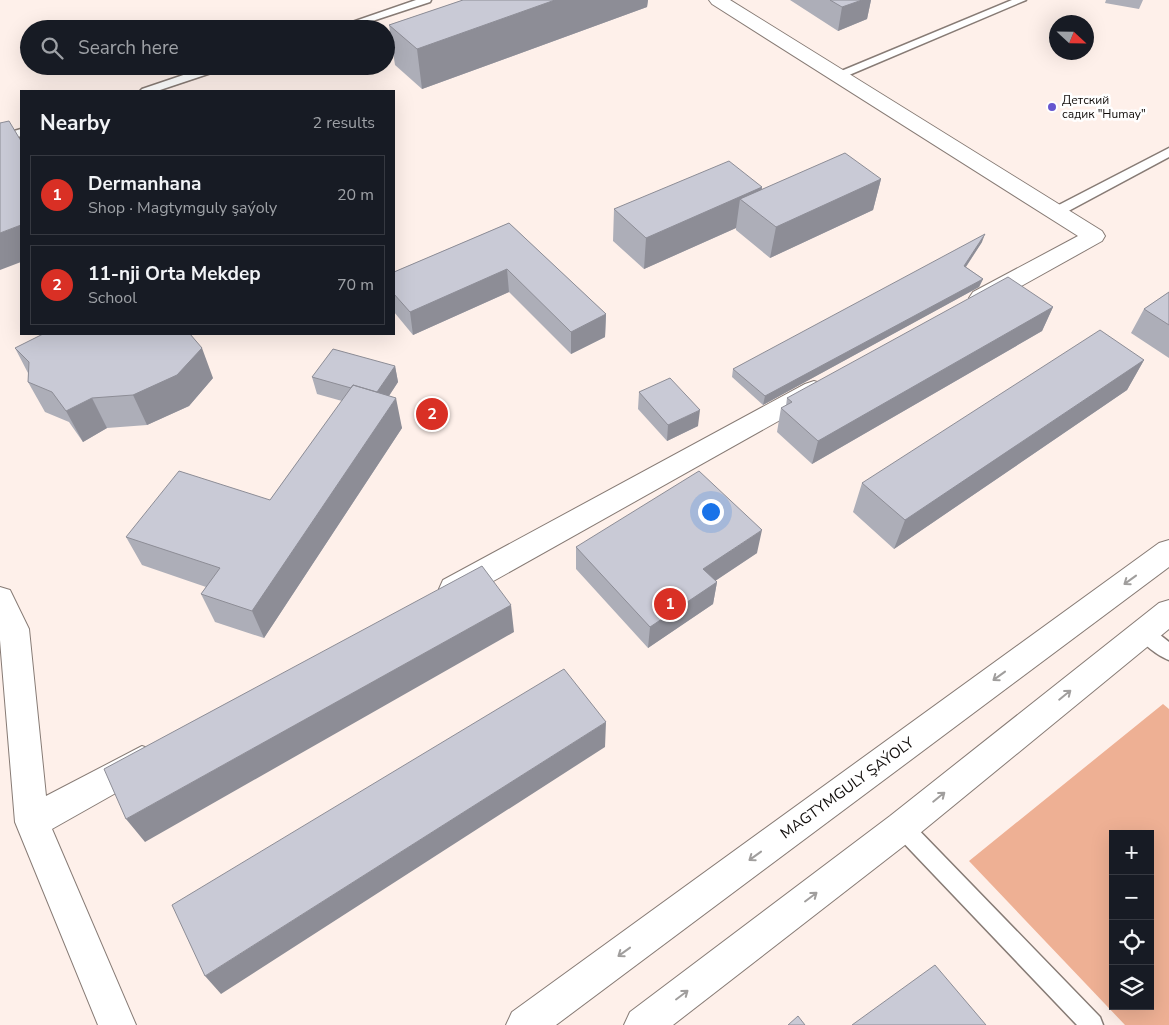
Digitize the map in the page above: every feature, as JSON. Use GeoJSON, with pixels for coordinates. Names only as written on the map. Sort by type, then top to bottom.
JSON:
{"type":"FeatureCollection","features":[{"type":"Feature","properties":{"kind":"street"},"geometry":{"type":"LineString","coordinates":[[718,0],[1094,236],[957,311]]}},
{"type":"Feature","properties":{"kind":"street"},"geometry":{"type":"LineString","coordinates":[[430,602],[837,378]]}},
{"type":"Feature","properties":{"kind":"street","name":"MAGTYMGULY ŞAÝOLY"},"geometry":{"type":"LineString","coordinates":[[524,1025],[1169,551]]}},
{"type":"Feature","properties":{"kind":"street"},"geometry":{"type":"LineString","coordinates":[[0,600],[14,629],[32,822],[117,1025]]}},
{"type":"Feature","properties":{"kind":"street"},"geometry":{"type":"LineString","coordinates":[[643,1025],[902,827],[1156,622]]}},
{"type":"Feature","properties":{"kind":"street"},"geometry":{"type":"LineString","coordinates":[[32,822],[162,750]]}},
{"type":"Feature","properties":{"kind":"lane"},"geometry":{"type":"LineString","coordinates":[[365,20],[426,0]]}},
{"type":"Feature","properties":{"kind":"lane"},"geometry":{"type":"LineString","coordinates":[[838,76],[1022,0]]}},
{"type":"Feature","properties":{"kind":"lane"},"geometry":{"type":"LineString","coordinates":[[149,90],[195,75]]}},
{"type":"Feature","properties":{"kind":"lane"},"geometry":{"type":"LineString","coordinates":[[0,139],[20,132]]}},
{"type":"Feature","properties":{"kind":"lane"},"geometry":{"type":"LineString","coordinates":[[1056,212],[1169,152]]}},
{"type":"Feature","properties":{"kind":"lane"},"geometry":{"type":"LineString","coordinates":[[1156,622],[1169,652]]}},
{"type":"Feature","properties":{"kind":"lane"},"geometry":{"type":"LineString","coordinates":[[902,827],[1092,1025]]}},
{"type":"Feature","properties":{"kind":"shaded area"},"geometry":{"type":"Polygon","coordinates":[[[1163,704],[1169,709],[1169,1025],[1125,1025],[1111,1010],[1154,1010],[1154,830],[1109,830],[1109,1008],[969,861],[1163,704]]]}},
{"type":"Feature","properties":{"kind":"building"},"geometry":{"type":"Polygon","coordinates":[[[463,0],[555,0],[417,49],[395,30],[395,23],[463,0]]]}},
{"type":"Feature","properties":{"kind":"building"},"geometry":{"type":"Polygon","coordinates":[[[830,0],[862,0],[842,7],[830,0]]]}},
{"type":"Feature","properties":{"kind":"building"},"geometry":{"type":"Polygon","coordinates":[[[9,121],[20,139],[20,225],[0,233],[0,123],[9,121]]]}},
{"type":"Feature","properties":{"kind":"building"},"geometry":{"type":"Polygon","coordinates":[[[845,153],[881,179],[776,227],[740,199],[845,153]]]}},
{"type":"Feature","properties":{"kind":"building"},"geometry":{"type":"Polygon","coordinates":[[[729,161],[762,187],[646,238],[614,209],[729,161]]]}},
{"type":"Feature","properties":{"kind":"building"},"geometry":{"type":"Polygon","coordinates":[[[509,223],[606,314],[571,332],[507,269],[410,312],[395,295],[395,272],[509,223]]]}},
{"type":"Feature","properties":{"kind":"building"},"geometry":{"type":"Polygon","coordinates":[[[985,234],[964,266],[983,279],[765,396],[733,369],[985,234]]]}},
{"type":"Feature","properties":{"kind":"building"},"geometry":{"type":"Polygon","coordinates":[[[1008,277],[1053,307],[818,441],[781,408],[792,402],[787,398],[1008,277]]]}},
{"type":"Feature","properties":{"kind":"building"},"geometry":{"type":"Polygon","coordinates":[[[1169,292],[1169,325],[1144,309],[1169,292]]]}},
{"type":"Feature","properties":{"kind":"building"},"geometry":{"type":"Polygon","coordinates":[[[1100,330],[1144,360],[905,520],[862,483],[1100,330]]]}},
{"type":"Feature","properties":{"kind":"building"},"geometry":{"type":"Polygon","coordinates":[[[41,335],[191,335],[202,348],[177,375],[133,395],[92,398],[66,411],[52,392],[28,382],[29,362],[15,348],[41,335]]]}},
{"type":"Feature","properties":{"kind":"building"},"geometry":{"type":"Polygon","coordinates":[[[333,349],[395,366],[377,392],[353,385],[351,388],[312,377],[333,349]]]}},
{"type":"Feature","properties":{"kind":"building"},"geometry":{"type":"Polygon","coordinates":[[[670,378],[700,410],[668,425],[639,392],[670,378]]]}},
{"type":"Feature","properties":{"kind":"building"},"geometry":{"type":"Polygon","coordinates":[[[353,385],[396,398],[252,611],[201,594],[220,568],[126,537],[179,471],[270,500],[353,385]]]}},
{"type":"Feature","properties":{"kind":"building"},"geometry":{"type":"Polygon","coordinates":[[[699,471],[762,530],[703,569],[717,582],[650,627],[576,547],[699,471]]]}},
{"type":"Feature","properties":{"kind":"building"},"geometry":{"type":"Polygon","coordinates":[[[482,566],[511,605],[126,819],[104,769],[482,566]]]}},
{"type":"Feature","properties":{"kind":"building"},"geometry":{"type":"Polygon","coordinates":[[[564,669],[606,722],[205,976],[172,905],[564,669]]]}},
{"type":"Feature","properties":{"kind":"building"},"geometry":{"type":"Polygon","coordinates":[[[935,965],[986,1025],[852,1025],[935,965]]]}},
{"type":"Feature","properties":{"kind":"building"},"geometry":{"type":"Polygon","coordinates":[[[798,1016],[805,1025],[788,1025],[798,1016]]]}},
{"type":"Feature","properties":{"kind":"place","name":"Детский садик \"Humay\""},"geometry":{"type":"Point","coordinates":[1052,107]}},
{"type":"Feature","properties":{"kind":"place","name":"11-nji Orta Mekdep"},"geometry":{"type":"Point","coordinates":[432,414]}},
{"type":"Feature","properties":{"kind":"place","name":"Dermanhana"},"geometry":{"type":"Point","coordinates":[670,604]}}]}
